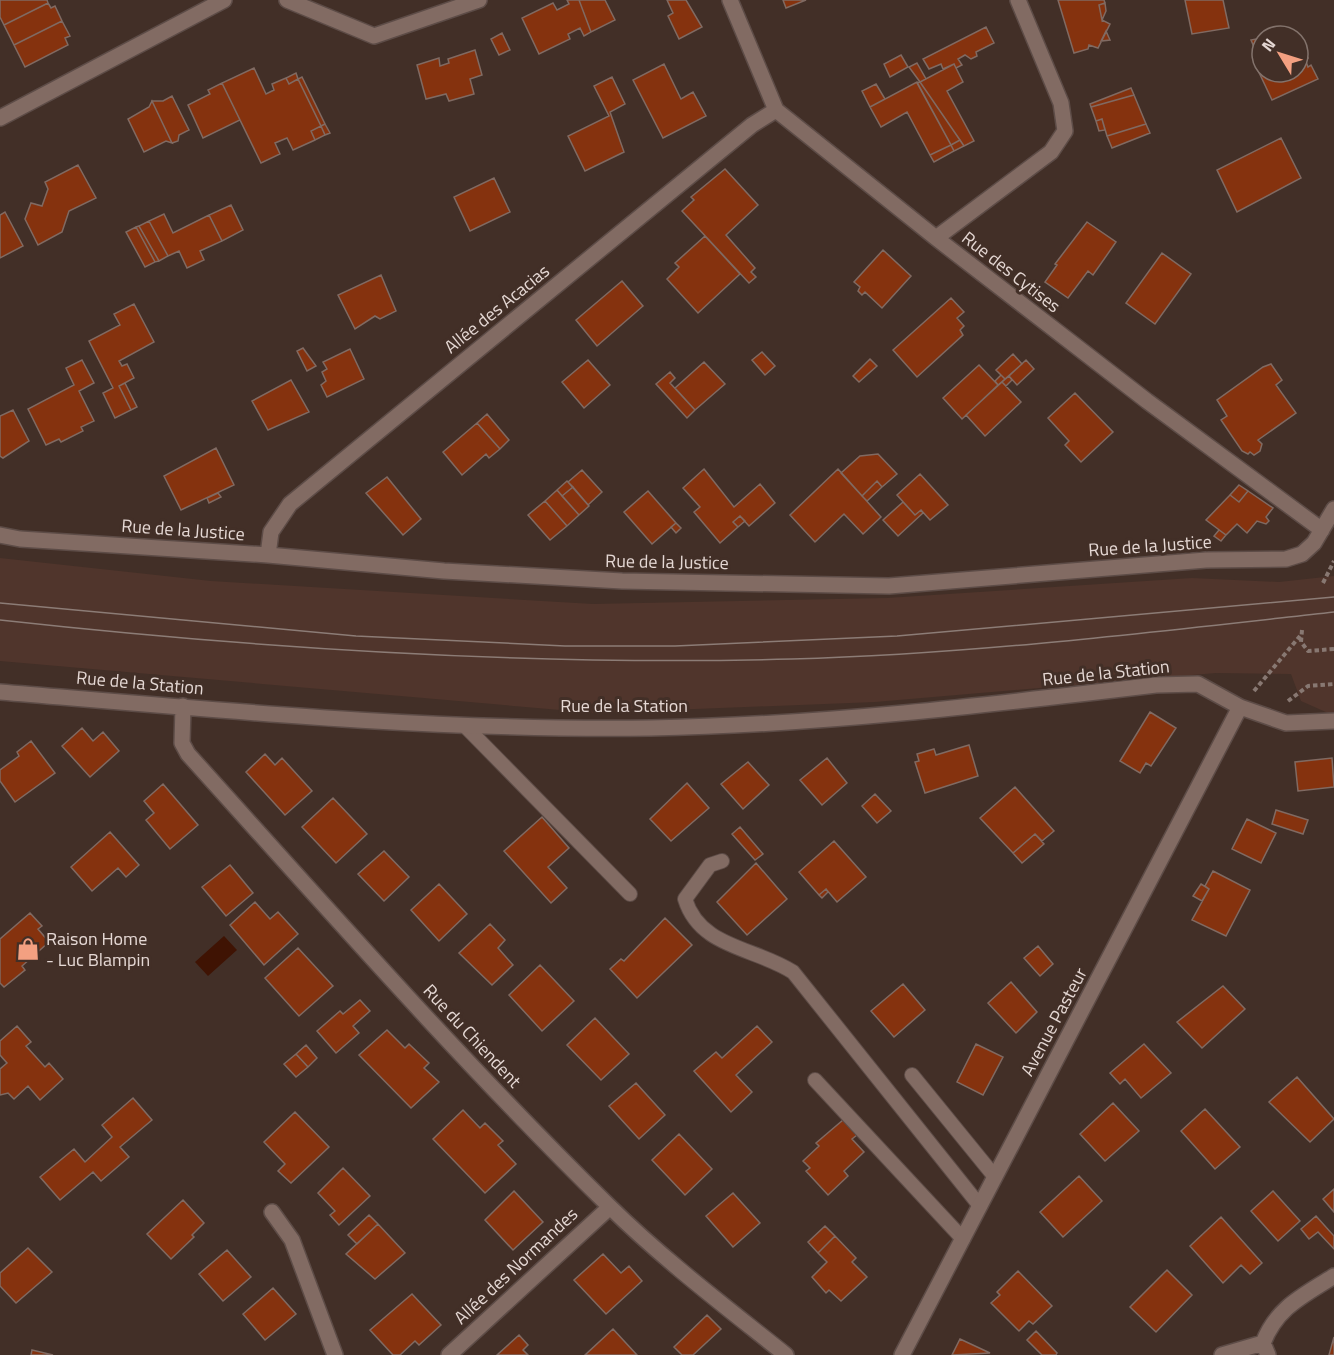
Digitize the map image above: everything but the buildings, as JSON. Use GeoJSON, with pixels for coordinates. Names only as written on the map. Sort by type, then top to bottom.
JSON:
{"type":"FeatureCollection","features":[{"type":"Feature","properties":{"kind":"street"},"geometry":{"type":"LineString","coordinates":[[0,118],[224,0]]}},
{"type":"Feature","properties":{"kind":"street"},"geometry":{"type":"LineString","coordinates":[[287,0],[374,36],[480,0]]}},
{"type":"Feature","properties":{"kind":"street","name":"Rue des Cytises"},"geometry":{"type":"LineString","coordinates":[[730,0],[776,110],[936,238],[1147,401],[1322,530]]}},
{"type":"Feature","properties":{"kind":"street"},"geometry":{"type":"LineString","coordinates":[[936,238],[1051,152],[1065,131],[1061,103],[1018,0]]}},
{"type":"Feature","properties":{"kind":"street","name":"Allée des Acacias"},"geometry":{"type":"LineString","coordinates":[[268,555],[271,532],[277,519],[290,504],[752,125],[776,110]]}},
{"type":"Feature","properties":{"kind":"street","name":"Rue de la Justice"},"geometry":{"type":"LineString","coordinates":[[0,535],[20,539],[268,555],[444,571],[622,581],[889,586],[1206,560],[1286,559],[1302,554],[1314,543],[1334,508]]}},
{"type":"Feature","properties":{"kind":"street","name":"Rue de la Station"},"geometry":{"type":"LineString","coordinates":[[0,692],[427,725],[652,728],[895,715],[1156,686],[1198,684],[1240,707],[1286,723],[1334,721]]}},
{"type":"Feature","properties":{"kind":"street","name":"Rue du Chiendent"},"geometry":{"type":"LineString","coordinates":[[183,706],[182,743],[188,754],[493,1088],[610,1207],[674,1265],[786,1355]]}},
{"type":"Feature","properties":{"kind":"street","name":"Avenue Pasteur"},"geometry":{"type":"LineString","coordinates":[[902,1355],[1240,707]]}},
{"type":"Feature","properties":{"kind":"street","name":"Allée des Normandes"},"geometry":{"type":"LineString","coordinates":[[449,1355],[610,1207]]}},
{"type":"Feature","properties":{"kind":"street"},"geometry":{"type":"LineString","coordinates":[[272,1212],[292,1240],[335,1355]]}},
{"type":"Feature","properties":{"kind":"street"},"geometry":{"type":"LineString","coordinates":[[1221,1355],[1265,1349],[1271,1322],[1290,1305],[1334,1276]]}},
{"type":"Feature","properties":{"kind":"lane"},"geometry":{"type":"LineString","coordinates":[[465,726],[630,894]]}},
{"type":"Feature","properties":{"kind":"lane"},"geometry":{"type":"LineString","coordinates":[[722,861],[710,865],[689,892],[685,899],[689,914],[703,931],[763,955],[793,972],[980,1206]]}},
{"type":"Feature","properties":{"kind":"lane"},"geometry":{"type":"LineString","coordinates":[[912,1075],[995,1177]]}},
{"type":"Feature","properties":{"kind":"lane"},"geometry":{"type":"LineString","coordinates":[[815,1080],[963,1239]]}},
{"type":"Feature","properties":{"kind":"path"},"geometry":{"type":"LineString","coordinates":[[1323,583],[1334,561]]}},
{"type":"Feature","properties":{"kind":"path"},"geometry":{"type":"LineString","coordinates":[[1240,707],[1300,636],[1302,630]]}},
{"type":"Feature","properties":{"kind":"path"},"geometry":{"type":"LineString","coordinates":[[1300,636],[1308,651],[1334,649]]}},
{"type":"Feature","properties":{"kind":"path"},"geometry":{"type":"LineString","coordinates":[[1285,704],[1308,686],[1334,684]]}},
{"type":"Feature","properties":{"kind":"shaded area"},"geometry":{"type":"Polygon","coordinates":[[[0,558],[211,581],[593,604],[887,598],[1192,578],[1279,582],[1334,576],[1334,712],[1328,713],[1301,701],[1291,674],[1216,673],[875,702],[595,713],[0,661],[0,558]]]}},
{"type":"Feature","properties":{"kind":"shaded area"},"geometry":{"type":"Polygon","coordinates":[[[224,936],[237,950],[208,976],[195,962],[224,936]]]}},
{"type":"Feature","properties":{"kind":"tram line"},"geometry":{"type":"LineString","coordinates":[[0,603],[356,636],[565,646],[675,646],[897,636],[1334,597]]}},
{"type":"Feature","properties":{"kind":"tram line"},"geometry":{"type":"LineString","coordinates":[[0,620],[197,639],[395,653],[693,661],[860,656],[996,647],[1334,612]]}},
{"type":"Feature","properties":{"kind":"place","name":"Raison Home - Luc Blampin"},"geometry":{"type":"Point","coordinates":[28,949]}}]}
